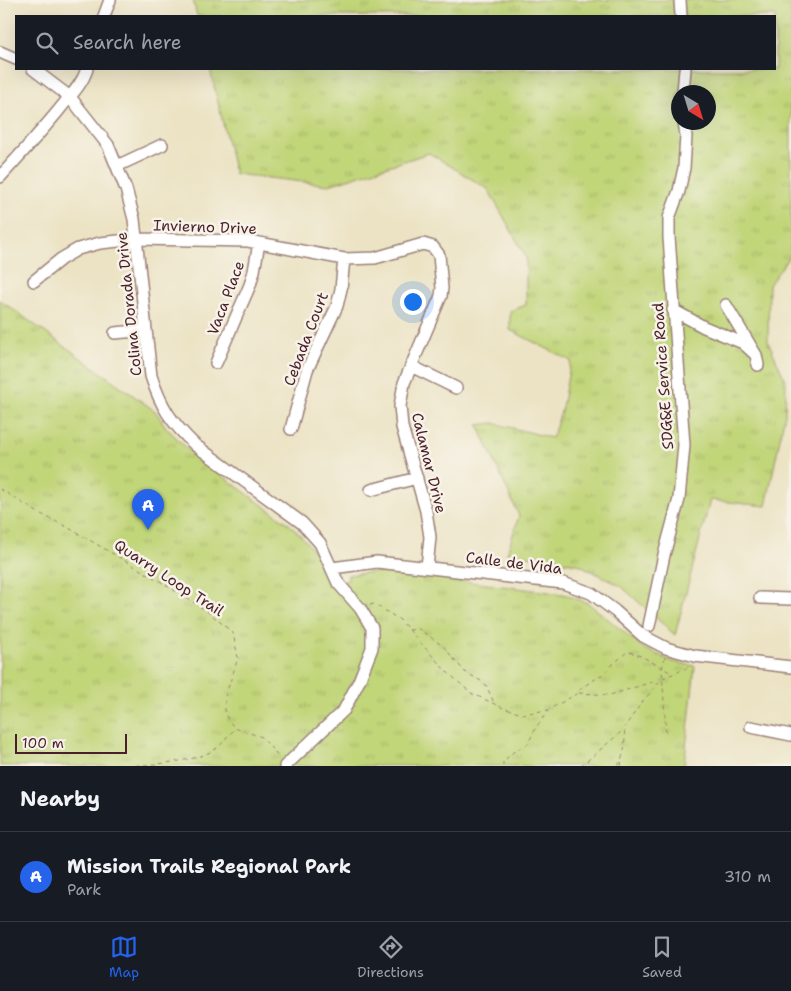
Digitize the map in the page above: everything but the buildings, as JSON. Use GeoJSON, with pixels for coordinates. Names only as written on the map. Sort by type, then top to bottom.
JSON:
{"type":"FeatureCollection","features":[{"type":"Feature","properties":{"kind":"street"},"geometry":{"type":"LineString","coordinates":[[104,15],[110,0]]}},
{"type":"Feature","properties":{"kind":"street"},"geometry":{"type":"LineString","coordinates":[[680,0],[681,15]]}},
{"type":"Feature","properties":{"kind":"street"},"geometry":{"type":"LineString","coordinates":[[0,52],[15,60]]}},
{"type":"Feature","properties":{"kind":"street","name":"Colina Dorada Drive"},"geometry":{"type":"LineString","coordinates":[[33,70],[70,97],[108,145],[126,189],[134,219],[151,376],[158,399],[182,432],[195,445],[302,523],[320,543],[338,583],[360,608],[372,628],[372,648],[359,681],[344,710],[282,762]]}},
{"type":"Feature","properties":{"kind":"street"},"geometry":{"type":"LineString","coordinates":[[0,177],[70,97],[84,78],[87,70]]}},
{"type":"Feature","properties":{"kind":"street"},"geometry":{"type":"LineString","coordinates":[[683,85],[684,70]]}},
{"type":"Feature","properties":{"kind":"street","name":"SDG&E Service Road"},"geometry":{"type":"LineString","coordinates":[[649,626],[656,589],[679,499],[684,444],[673,310],[669,218],[679,191],[684,168],[685,130]]}},
{"type":"Feature","properties":{"kind":"street"},"geometry":{"type":"LineString","coordinates":[[117,166],[162,145]]}},
{"type":"Feature","properties":{"kind":"street","name":"Invierno Drive"},"geometry":{"type":"LineString","coordinates":[[34,281],[61,259],[78,249],[100,243],[136,239],[248,241],[344,260],[374,258],[423,244],[433,247],[439,254]]}},
{"type":"Feature","properties":{"kind":"street","name":"Vaca Place"},"geometry":{"type":"LineString","coordinates":[[216,363],[250,285],[259,243]]}},
{"type":"Feature","properties":{"kind":"street","name":"Calamar Drive"},"geometry":{"type":"LineString","coordinates":[[427,567],[430,537],[426,511],[402,427],[400,406],[404,383],[441,296],[439,254]]}},
{"type":"Feature","properties":{"kind":"street","name":"Cebada Court"},"geometry":{"type":"LineString","coordinates":[[291,429],[307,370],[337,306],[344,260]]}},
{"type":"Feature","properties":{"kind":"street"},"geometry":{"type":"LineString","coordinates":[[673,310],[704,327],[743,344],[757,360],[726,305]]}},
{"type":"Feature","properties":{"kind":"street"},"geometry":{"type":"LineString","coordinates":[[115,334],[146,330]]}},
{"type":"Feature","properties":{"kind":"street"},"geometry":{"type":"LineString","coordinates":[[411,366],[456,388]]}},
{"type":"Feature","properties":{"kind":"street"},"geometry":{"type":"LineString","coordinates":[[371,490],[417,478]]}},
{"type":"Feature","properties":{"kind":"street","name":"Calle de Vida"},"geometry":{"type":"LineString","coordinates":[[332,568],[377,562],[563,583],[591,593],[644,636],[666,648],[695,656],[791,667]]}},
{"type":"Feature","properties":{"kind":"street"},"geometry":{"type":"LineString","coordinates":[[760,598],[791,599]]}},
{"type":"Feature","properties":{"kind":"street"},"geometry":{"type":"LineString","coordinates":[[751,727],[791,735]]}},
{"type":"Feature","properties":{"kind":"path","name":"Quarry Loop Trail"},"geometry":{"type":"LineString","coordinates":[[0,489],[158,580],[207,611],[233,633],[238,658],[226,697],[225,712],[228,721],[237,729]]}},
{"type":"Feature","properties":{"kind":"path"},"geometry":{"type":"LineString","coordinates":[[360,608],[374,604],[400,620],[446,671],[471,693],[522,714],[548,710],[578,693],[581,688],[605,674],[627,652],[638,655],[672,673]]}},
{"type":"Feature","properties":{"kind":"path"},"geometry":{"type":"LineString","coordinates":[[409,631],[419,629],[443,646],[466,672],[486,685],[494,704]]}},
{"type":"Feature","properties":{"kind":"path"},"geometry":{"type":"LineString","coordinates":[[666,648],[662,669],[666,736]]}},
{"type":"Feature","properties":{"kind":"path"},"geometry":{"type":"LineString","coordinates":[[581,766],[624,728],[663,678],[687,668],[688,665]]}},
{"type":"Feature","properties":{"kind":"path"},"geometry":{"type":"LineString","coordinates":[[578,693],[610,695],[652,682],[658,683]]}},
{"type":"Feature","properties":{"kind":"path"},"geometry":{"type":"LineString","coordinates":[[503,766],[503,762],[513,752],[527,745],[548,710]]}},
{"type":"Feature","properties":{"kind":"path"},"geometry":{"type":"LineString","coordinates":[[618,766],[626,744],[624,728]]}},
{"type":"Feature","properties":{"kind":"path"},"geometry":{"type":"LineString","coordinates":[[128,766],[178,761],[204,754],[218,748],[228,734],[237,729],[262,737],[282,762]]}},
{"type":"Feature","properties":{"kind":"path"},"geometry":{"type":"LineString","coordinates":[[622,758],[622,766]]}},
{"type":"Feature","properties":{"kind":"green space"},"geometry":{"type":"Polygon","coordinates":[[[193,0],[791,0],[791,254],[769,285],[768,341],[786,382],[785,414],[766,506],[710,500],[675,635],[621,586],[578,564],[507,553],[519,516],[478,425],[493,423],[552,438],[561,412],[571,361],[510,330],[510,311],[526,305],[526,257],[488,189],[429,153],[329,185],[235,174],[210,70],[776,70],[776,15],[197,15],[193,0]]]}},
{"type":"Feature","properties":{"kind":"green space"},"geometry":{"type":"Polygon","coordinates":[[[0,300],[155,411],[166,427],[193,455],[289,524],[314,552],[330,586],[348,580],[348,575],[375,572],[407,574],[564,594],[588,603],[645,649],[674,662],[695,666],[684,766],[0,766],[0,300]]]}},
{"type":"Feature","properties":{"kind":"place","name":"Mission Trails Regional Park"},"geometry":{"type":"Point","coordinates":[148,530]}}]}
